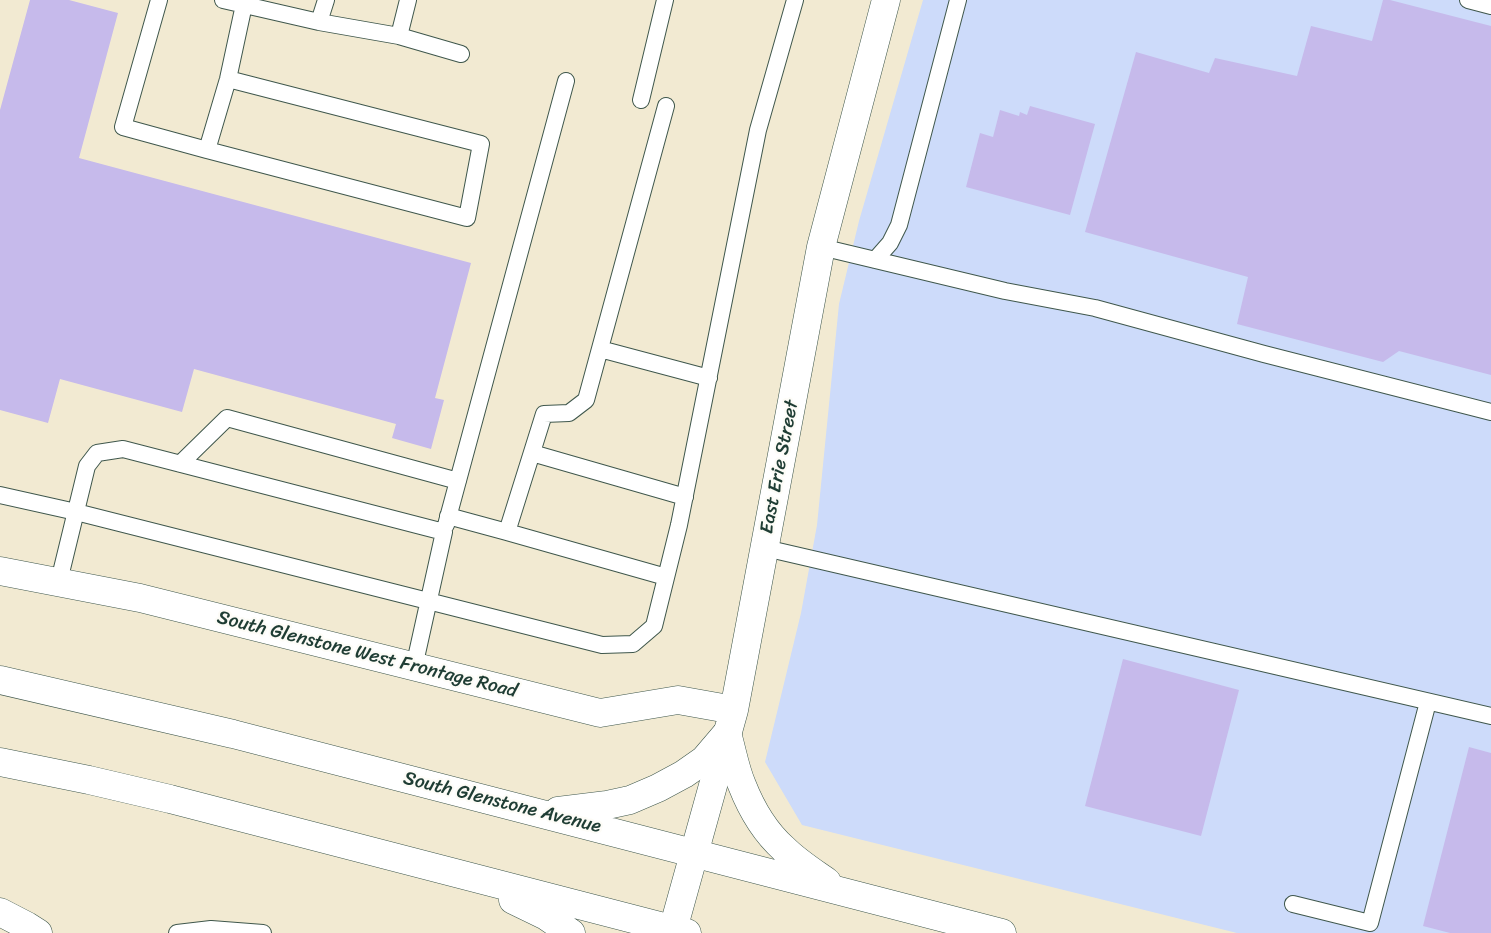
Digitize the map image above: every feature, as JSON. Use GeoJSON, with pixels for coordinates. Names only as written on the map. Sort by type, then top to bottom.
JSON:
{"type":"FeatureCollection","features":[{"type":"Feature","properties":{"kind":"main road","name":"East Erie Street"},"geometry":{"type":"LineString","coordinates":[[678,932],[695,853],[731,721],[821,247],[886,0]]}},
{"type":"Feature","properties":{"kind":"main road","name":"South Glenstone West Frontage Road"},"geometry":{"type":"LineString","coordinates":[[0,571],[140,598],[600,713],[678,700],[731,721]]}},
{"type":"Feature","properties":{"kind":"main road","name":"South Glenstone Avenue"},"geometry":{"type":"LineString","coordinates":[[0,680],[233,734],[1002,933]]}},
{"type":"Feature","properties":{"kind":"main road"},"geometry":{"type":"LineString","coordinates":[[542,813],[607,805],[630,800],[658,788],[684,774],[704,760],[731,721]]}},
{"type":"Feature","properties":{"kind":"main road"},"geometry":{"type":"LineString","coordinates":[[731,721],[741,783],[751,806],[783,849],[841,891]]}},
{"type":"Feature","properties":{"kind":"main road"},"geometry":{"type":"LineString","coordinates":[[0,762],[170,799],[678,932]]}},
{"type":"Feature","properties":{"kind":"main road"},"geometry":{"type":"LineString","coordinates":[[450,871],[546,916],[571,933]]}},
{"type":"Feature","properties":{"kind":"main road"},"geometry":{"type":"LineString","coordinates":[[0,912],[38,933]]}},
{"type":"Feature","properties":{"kind":"lane"},"geometry":{"type":"LineString","coordinates":[[159,0],[123,127],[467,218],[481,144],[228,79]]}},
{"type":"Feature","properties":{"kind":"lane"},"geometry":{"type":"LineString","coordinates":[[223,0],[244,2],[320,22],[399,36],[461,54]]}},
{"type":"Feature","properties":{"kind":"lane"},"geometry":{"type":"LineString","coordinates":[[320,22],[326,0]]}},
{"type":"Feature","properties":{"kind":"lane"},"geometry":{"type":"LineString","coordinates":[[399,36],[408,0]]}},
{"type":"Feature","properties":{"kind":"lane"},"geometry":{"type":"LineString","coordinates":[[641,100],[665,0]]}},
{"type":"Feature","properties":{"kind":"lane"},"geometry":{"type":"LineString","coordinates":[[0,495],[76,512],[602,645],[633,644],[654,626],[685,496],[758,130],[795,0]]}},
{"type":"Feature","properties":{"kind":"lane"},"geometry":{"type":"LineString","coordinates":[[875,260],[890,243],[899,225],[958,0]]}},
{"type":"Feature","properties":{"kind":"lane"},"geometry":{"type":"LineString","coordinates":[[1468,0],[1491,6]]}},
{"type":"Feature","properties":{"kind":"lane"},"geometry":{"type":"LineString","coordinates":[[207,150],[228,79],[244,2]]}},
{"type":"Feature","properties":{"kind":"lane"},"geometry":{"type":"LineString","coordinates":[[414,667],[446,524],[566,81]]}},
{"type":"Feature","properties":{"kind":"lane"},"geometry":{"type":"LineString","coordinates":[[507,532],[544,414],[570,413],[586,400],[666,106]]}},
{"type":"Feature","properties":{"kind":"lane"},"geometry":{"type":"LineString","coordinates":[[821,247],[1005,292],[1095,308],[1264,354],[1491,412]]}},
{"type":"Feature","properties":{"kind":"lane"},"geometry":{"type":"LineString","coordinates":[[600,349],[709,378]]}},
{"type":"Feature","properties":{"kind":"lane"},"geometry":{"type":"LineString","coordinates":[[180,464],[227,418],[458,480]]}},
{"type":"Feature","properties":{"kind":"lane"},"geometry":{"type":"LineString","coordinates":[[59,581],[87,466],[97,453],[123,449],[180,464],[446,524],[507,532],[666,577]]}},
{"type":"Feature","properties":{"kind":"lane"},"geometry":{"type":"LineString","coordinates":[[532,453],[685,496]]}},
{"type":"Feature","properties":{"kind":"lane"},"geometry":{"type":"LineString","coordinates":[[765,548],[1491,716]]}},
{"type":"Feature","properties":{"kind":"lane"},"geometry":{"type":"LineString","coordinates":[[1292,904],[1370,923],[1428,702]]}},
{"type":"Feature","properties":{"kind":"lane"},"geometry":{"type":"LineString","coordinates":[[176,933],[211,928],[263,933]]}},
{"type":"Feature","properties":{"kind":"shaded area"},"geometry":{"type":"Polygon","coordinates":[[[923,0],[1491,0],[1491,933],[1237,933],[802,825],[765,762],[801,613],[817,525],[839,304],[859,221],[923,0]]]}},
{"type":"Feature","properties":{"kind":"building"},"geometry":{"type":"Polygon","coordinates":[[[30,0],[69,0],[118,13],[79,158],[471,263],[435,398],[444,400],[431,449],[392,438],[396,424],[194,369],[182,412],[60,379],[48,423],[0,410],[0,110],[30,0]]]}},
{"type":"Feature","properties":{"kind":"building"},"geometry":{"type":"Polygon","coordinates":[[[1383,0],[1390,0],[1491,26],[1491,375],[1399,351],[1383,362],[1237,324],[1248,277],[1085,232],[1136,52],[1209,73],[1215,58],[1297,76],[1311,26],[1372,41],[1383,0]]]}},
{"type":"Feature","properties":{"kind":"building"},"geometry":{"type":"Polygon","coordinates":[[[1030,106],[1095,124],[1070,215],[966,187],[980,133],[993,137],[1000,110],[1019,116],[1020,112],[1027,115],[1030,106]]]}},
{"type":"Feature","properties":{"kind":"building"},"geometry":{"type":"Polygon","coordinates":[[[1123,659],[1239,690],[1201,836],[1085,806],[1123,659]]]}},
{"type":"Feature","properties":{"kind":"building"},"geometry":{"type":"Polygon","coordinates":[[[1469,747],[1491,753],[1491,933],[1450,933],[1423,926],[1469,747]]]}}]}
